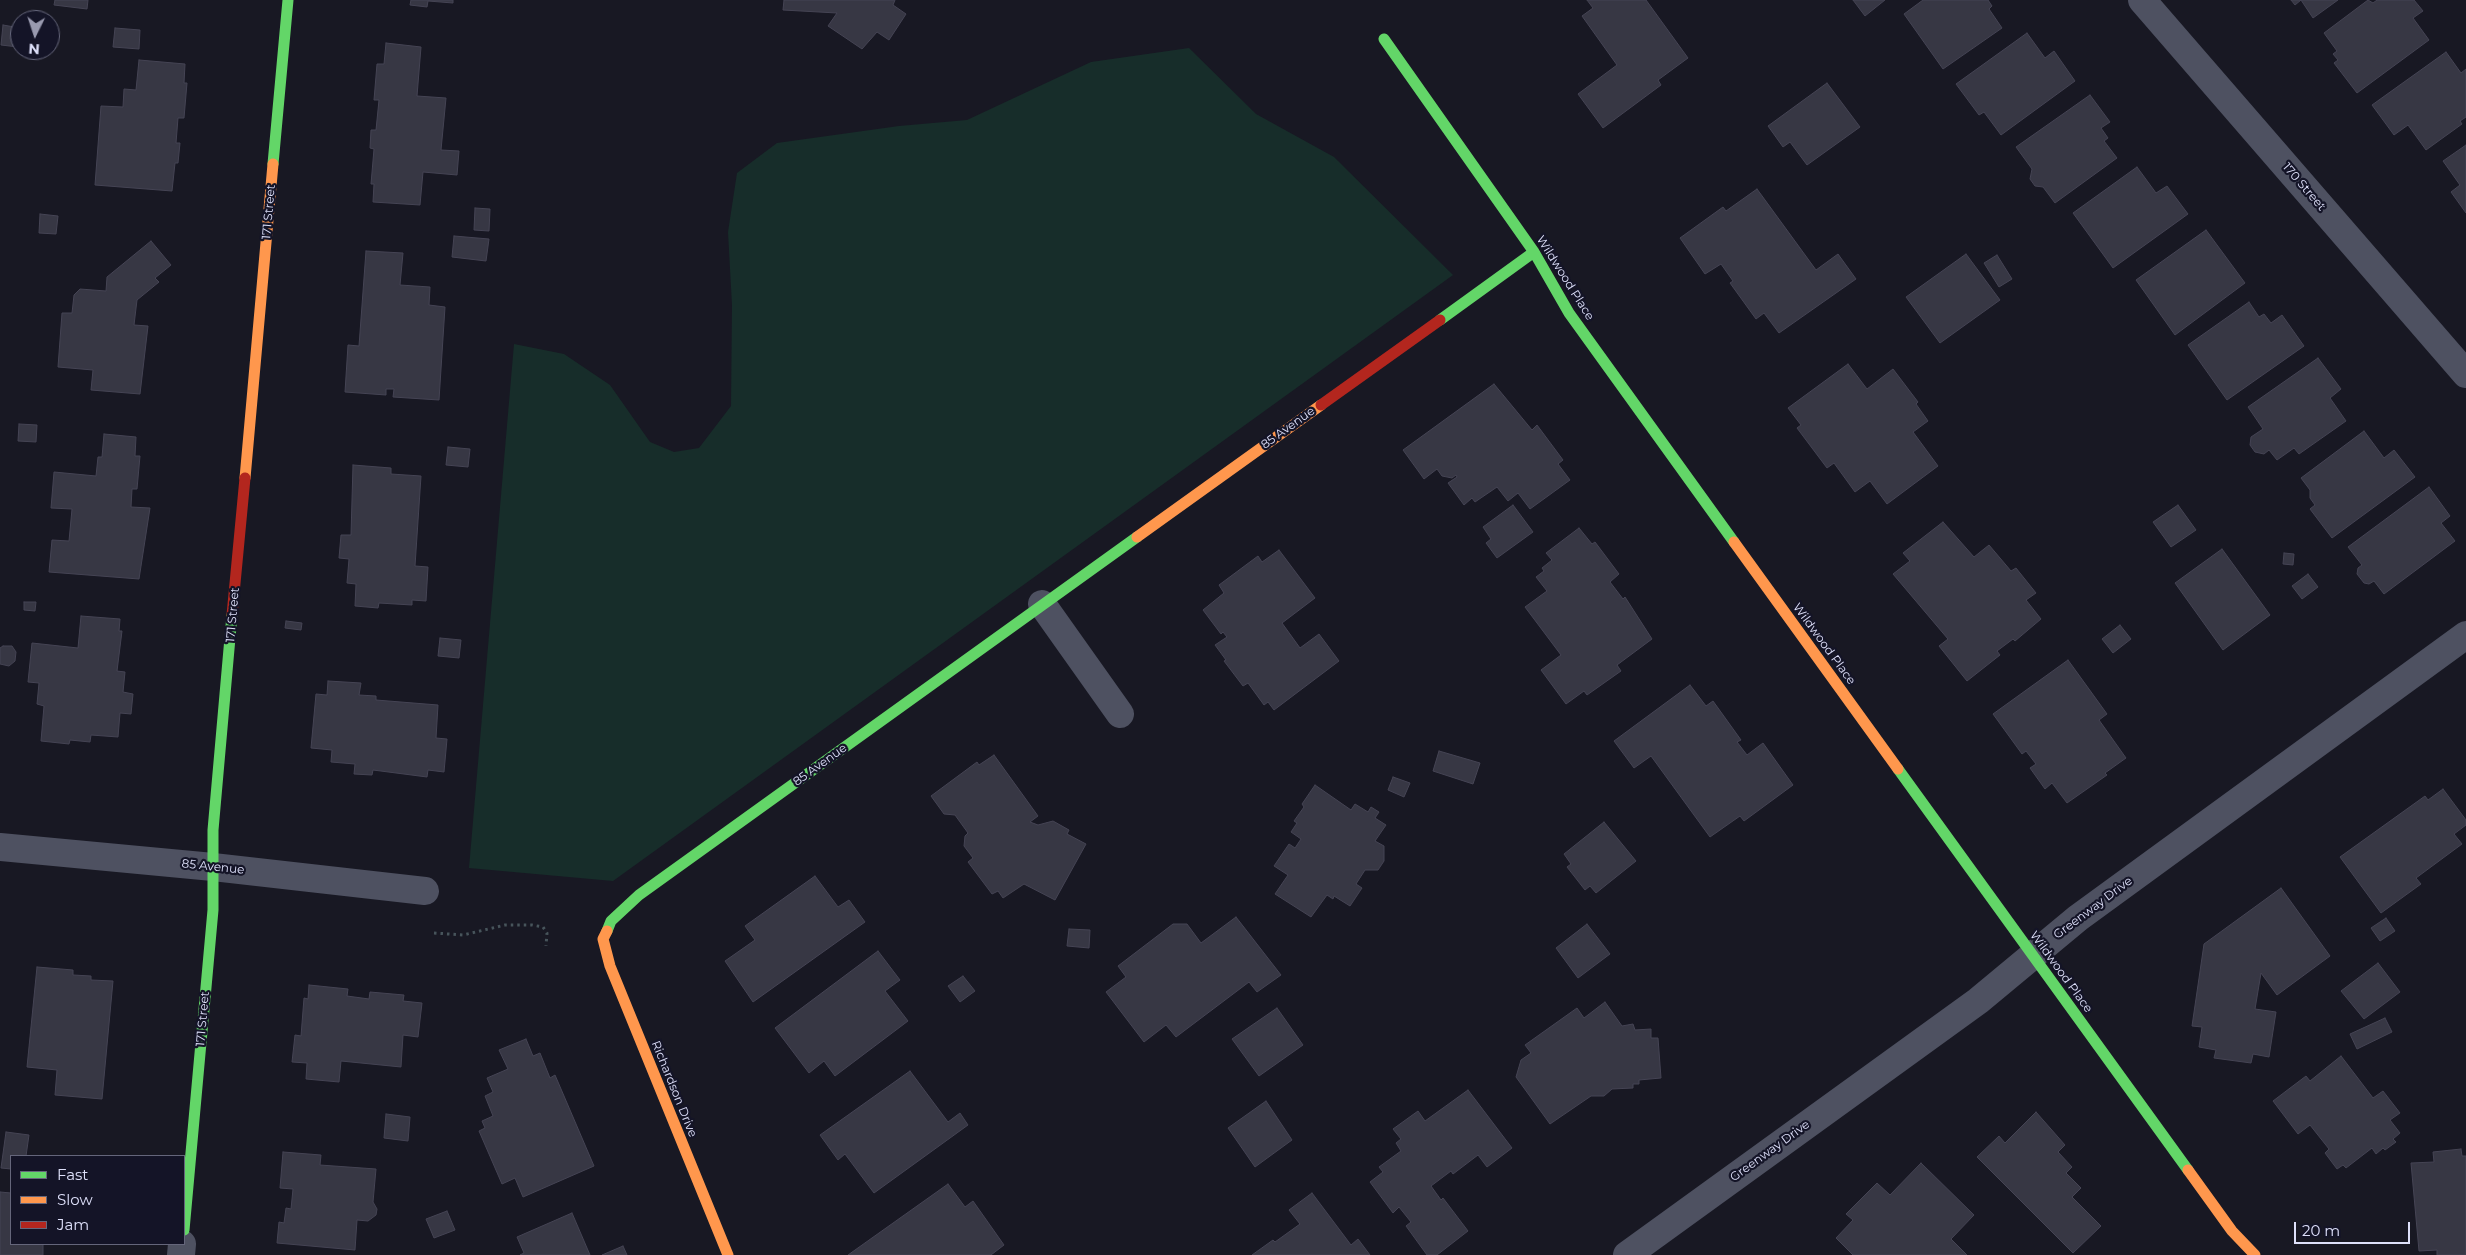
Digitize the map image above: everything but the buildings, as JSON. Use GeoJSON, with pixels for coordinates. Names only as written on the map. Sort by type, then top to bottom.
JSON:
{"type":"FeatureCollection","features":[{"type":"Feature","properties":{"kind":"street","name":"171 Street"},"geometry":{"type":"LineString","coordinates":[[185,1219],[213,910],[213,830],[288,0]]}},
{"type":"Feature","properties":{"kind":"street","name":"170 Street"},"geometry":{"type":"LineString","coordinates":[[2142,0],[2466,374]]}},
{"type":"Feature","properties":{"kind":"street","name":"Wildwood Place"},"geometry":{"type":"LineString","coordinates":[[1384,39],[1534,252],[1569,313],[2232,1231],[2256,1255]]}},
{"type":"Feature","properties":{"kind":"street","name":"85 Avenue"},"geometry":{"type":"LineString","coordinates":[[604,932],[611,921],[639,896],[1042,604],[1534,252]]}},
{"type":"Feature","properties":{"kind":"street"},"geometry":{"type":"LineString","coordinates":[[1042,604],[1120,714]]}},
{"type":"Feature","properties":{"kind":"street","name":"Greenway Drive"},"geometry":{"type":"LineString","coordinates":[[1627,1255],[1978,1001],[2078,918],[2466,635]]}},
{"type":"Feature","properties":{"kind":"street","name":"85 Avenue"},"geometry":{"type":"LineString","coordinates":[[0,846],[213,867],[425,891]]}},
{"type":"Feature","properties":{"kind":"street","name":"Richardson Drive"},"geometry":{"type":"LineString","coordinates":[[604,932],[604,946],[617,986],[728,1255]]}},
{"type":"Feature","properties":{"kind":"path"},"geometry":{"type":"LineString","coordinates":[[434,933],[463,935],[504,925],[532,925],[542,927],[547,933],[546,946]]}},
{"type":"Feature","properties":{"kind":"green space"},"geometry":{"type":"Polygon","coordinates":[[[1189,48],[1256,114],[1334,157],[1453,275],[613,881],[469,868],[514,344],[564,354],[610,385],[650,442],[674,452],[699,448],[731,406],[732,305],[728,232],[737,173],[777,143],[899,126],[967,120],[1091,62],[1189,48]]]}},
{"type":"Feature","properties":{"kind":"traffic: fast"},"geometry":{"type":"LineString","coordinates":[[273,164],[288,0]]}},
{"type":"Feature","properties":{"kind":"traffic: fast"},"geometry":{"type":"LineString","coordinates":[[1384,39],[1534,252],[1569,313],[1734,542]]}},
{"type":"Feature","properties":{"kind":"traffic: fast"},"geometry":{"type":"LineString","coordinates":[[1440,320],[1534,252]]}},
{"type":"Feature","properties":{"kind":"traffic: fast"},"geometry":{"type":"LineString","coordinates":[[607,931],[611,921],[639,895],[1137,537]]}},
{"type":"Feature","properties":{"kind":"traffic: fast"},"geometry":{"type":"LineString","coordinates":[[185,1219],[213,910],[213,830],[232,615]]}},
{"type":"Feature","properties":{"kind":"traffic: fast"},"geometry":{"type":"LineString","coordinates":[[1898,769],[2188,1170]]}},
{"type":"Feature","properties":{"kind":"traffic: slow"},"geometry":{"type":"LineString","coordinates":[[245,478],[273,164]]}},
{"type":"Feature","properties":{"kind":"traffic: slow"},"geometry":{"type":"LineString","coordinates":[[1137,537],[1321,405]]}},
{"type":"Feature","properties":{"kind":"traffic: slow"},"geometry":{"type":"LineString","coordinates":[[1734,542],[1898,769]]}},
{"type":"Feature","properties":{"kind":"traffic: slow"},"geometry":{"type":"LineString","coordinates":[[607,931],[603,939],[610,966],[728,1255]]}},
{"type":"Feature","properties":{"kind":"traffic: slow"},"geometry":{"type":"LineString","coordinates":[[2188,1170],[2232,1231],[2255,1255]]}},
{"type":"Feature","properties":{"kind":"traffic: jam"},"geometry":{"type":"LineString","coordinates":[[1321,405],[1440,320]]}},
{"type":"Feature","properties":{"kind":"traffic: jam"},"geometry":{"type":"LineString","coordinates":[[232,615],[245,478]]}}]}
